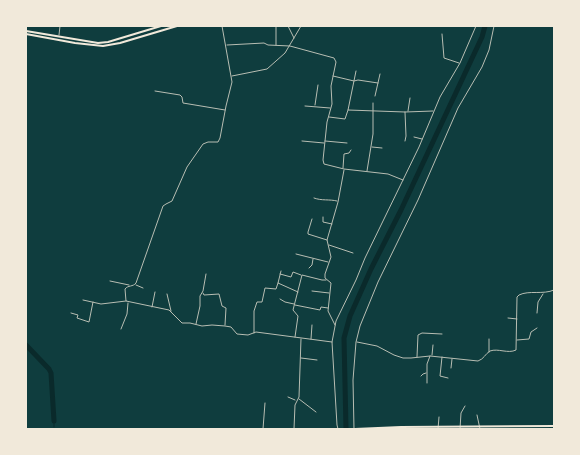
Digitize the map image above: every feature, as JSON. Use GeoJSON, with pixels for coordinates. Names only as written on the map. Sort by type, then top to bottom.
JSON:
{"type":"FeatureCollection","features":[{"type":"Feature","properties":{"kind":"main road"},"geometry":{"type":"LineString","coordinates":[[26,31],[92,42],[108,42],[161,26]]}},
{"type":"Feature","properties":{"kind":"main road"},"geometry":{"type":"LineString","coordinates":[[26,34],[75,43],[103,46],[120,43],[177,26]]}},
{"type":"Feature","properties":{"kind":"main road"},"geometry":{"type":"LineString","coordinates":[[354,429],[554,426]]}},
{"type":"Feature","properties":{"kind":"street"},"geometry":{"type":"LineString","coordinates":[[59,36],[60,26]]}},
{"type":"Feature","properties":{"kind":"street"},"geometry":{"type":"LineString","coordinates":[[135,284],[163,206],[172,201],[187,167],[204,144],[208,142],[216,143],[219,141],[232,85],[232,76],[222,26]]}},
{"type":"Feature","properties":{"kind":"street"},"geometry":{"type":"LineString","coordinates":[[276,26],[276,46]]}},
{"type":"Feature","properties":{"kind":"street"},"geometry":{"type":"LineString","coordinates":[[288,26],[294,38]]}},
{"type":"Feature","properties":{"kind":"street"},"geometry":{"type":"LineString","coordinates":[[232,76],[267,69],[286,53],[301,26]]}},
{"type":"Feature","properties":{"kind":"street"},"geometry":{"type":"LineString","coordinates":[[338,429],[332,342],[335,325],[365,258],[423,139],[434,111],[460,63],[476,26]]}},
{"type":"Feature","properties":{"kind":"street"},"geometry":{"type":"LineString","coordinates":[[354,429],[353,380],[356,342],[360,326],[378,282],[418,200],[458,108],[482,67],[494,26]]}},
{"type":"Feature","properties":{"kind":"street"},"geometry":{"type":"LineString","coordinates":[[442,34],[444,58],[460,63]]}},
{"type":"Feature","properties":{"kind":"street"},"geometry":{"type":"LineString","coordinates":[[226,46],[264,43],[276,46],[290,46],[334,58],[336,64],[331,86],[332,102],[328,116],[323,160],[324,164],[344,169],[388,174],[403,180]]}},
{"type":"Feature","properties":{"kind":"street"},"geometry":{"type":"LineString","coordinates":[[328,116],[346,119],[356,71]]}},
{"type":"Feature","properties":{"kind":"street"},"geometry":{"type":"LineString","coordinates":[[375,96],[380,74]]}},
{"type":"Feature","properties":{"kind":"street"},"geometry":{"type":"LineString","coordinates":[[333,76],[354,81],[358,80],[378,83]]}},
{"type":"Feature","properties":{"kind":"street"},"geometry":{"type":"LineString","coordinates":[[315,106],[318,85]]}},
{"type":"Feature","properties":{"kind":"street"},"geometry":{"type":"LineString","coordinates":[[155,92],[180,95],[182,96],[183,103],[225,110]]}},
{"type":"Feature","properties":{"kind":"street"},"geometry":{"type":"LineString","coordinates":[[408,112],[410,98]]}},
{"type":"Feature","properties":{"kind":"street"},"geometry":{"type":"LineString","coordinates":[[367,172],[372,147],[374,103]]}},
{"type":"Feature","properties":{"kind":"street"},"geometry":{"type":"LineString","coordinates":[[305,106],[330,108]]}},
{"type":"Feature","properties":{"kind":"street"},"geometry":{"type":"LineString","coordinates":[[348,110],[405,112],[434,111]]}},
{"type":"Feature","properties":{"kind":"street"},"geometry":{"type":"LineString","coordinates":[[405,112],[405,141]]}},
{"type":"Feature","properties":{"kind":"street"},"geometry":{"type":"LineString","coordinates":[[414,137],[423,139]]}},
{"type":"Feature","properties":{"kind":"street"},"geometry":{"type":"LineString","coordinates":[[302,141],[325,143]]}},
{"type":"Feature","properties":{"kind":"street"},"geometry":{"type":"LineString","coordinates":[[325,141],[347,143]]}},
{"type":"Feature","properties":{"kind":"street"},"geometry":{"type":"LineString","coordinates":[[372,147],[382,148]]}},
{"type":"Feature","properties":{"kind":"street"},"geometry":{"type":"LineString","coordinates":[[326,280],[325,274],[331,255],[327,240],[338,202],[344,169],[344,154],[349,153],[351,150]]}},
{"type":"Feature","properties":{"kind":"street"},"geometry":{"type":"LineString","coordinates":[[314,198],[320,200],[328,199],[338,202]]}},
{"type":"Feature","properties":{"kind":"street"},"geometry":{"type":"LineString","coordinates":[[322,217],[323,222],[332,224]]}},
{"type":"Feature","properties":{"kind":"street"},"geometry":{"type":"LineString","coordinates":[[312,219],[308,234],[327,240]]}},
{"type":"Feature","properties":{"kind":"street"},"geometry":{"type":"LineString","coordinates":[[328,245],[353,253]]}},
{"type":"Feature","properties":{"kind":"street"},"geometry":{"type":"LineString","coordinates":[[296,254],[330,262]]}},
{"type":"Feature","properties":{"kind":"street"},"geometry":{"type":"LineString","coordinates":[[309,268],[314,259]]}},
{"type":"Feature","properties":{"kind":"street"},"geometry":{"type":"LineString","coordinates":[[254,333],[254,311],[257,302],[262,302],[265,288],[276,288],[281,271]]}},
{"type":"Feature","properties":{"kind":"street"},"geometry":{"type":"LineString","coordinates":[[280,274],[291,277],[294,272],[326,280],[331,283],[328,314],[335,325]]}},
{"type":"Feature","properties":{"kind":"street"},"geometry":{"type":"LineString","coordinates":[[196,325],[200,306],[200,296],[203,293],[206,274]]}},
{"type":"Feature","properties":{"kind":"street"},"geometry":{"type":"LineString","coordinates":[[295,338],[298,316],[294,311],[302,275]]}},
{"type":"Feature","properties":{"kind":"street"},"geometry":{"type":"LineString","coordinates":[[110,280],[130,286]]}},
{"type":"Feature","properties":{"kind":"street"},"geometry":{"type":"LineString","coordinates":[[278,283],[298,292]]}},
{"type":"Feature","properties":{"kind":"street"},"geometry":{"type":"LineString","coordinates":[[121,329],[127,314],[125,289],[135,284],[143,288]]}},
{"type":"Feature","properties":{"kind":"street"},"geometry":{"type":"LineString","coordinates":[[356,342],[377,346],[390,354],[399,357],[411,358],[431,356],[478,361],[494,350],[514,351],[516,348],[518,295],[523,293],[543,293],[554,290]]}},
{"type":"Feature","properties":{"kind":"street"},"geometry":{"type":"LineString","coordinates":[[312,291],[330,293]]}},
{"type":"Feature","properties":{"kind":"street"},"geometry":{"type":"LineString","coordinates":[[152,306],[155,292]]}},
{"type":"Feature","properties":{"kind":"street"},"geometry":{"type":"LineString","coordinates":[[203,293],[204,295],[220,294],[222,306],[226,308],[225,326]]}},
{"type":"Feature","properties":{"kind":"street"},"geometry":{"type":"LineString","coordinates":[[537,313],[538,302],[543,293]]}},
{"type":"Feature","properties":{"kind":"street"},"geometry":{"type":"LineString","coordinates":[[167,294],[172,312],[181,322],[202,326],[212,325],[230,327],[237,334],[248,335],[254,333],[332,342]]}},
{"type":"Feature","properties":{"kind":"street"},"geometry":{"type":"LineString","coordinates":[[280,299],[285,302],[320,310],[321,307],[328,308]]}},
{"type":"Feature","properties":{"kind":"street"},"geometry":{"type":"LineString","coordinates":[[83,300],[106,304],[127,301],[172,312]]}},
{"type":"Feature","properties":{"kind":"street"},"geometry":{"type":"LineString","coordinates":[[71,313],[78,315],[77,318],[89,322],[93,302]]}},
{"type":"Feature","properties":{"kind":"street"},"geometry":{"type":"LineString","coordinates":[[508,318],[517,319]]}},
{"type":"Feature","properties":{"kind":"street"},"geometry":{"type":"LineString","coordinates":[[311,340],[312,325]]}},
{"type":"Feature","properties":{"kind":"street"},"geometry":{"type":"LineString","coordinates":[[516,340],[529,339],[531,332],[537,328]]}},
{"type":"Feature","properties":{"kind":"street"},"geometry":{"type":"LineString","coordinates":[[417,357],[418,335],[422,333],[442,334]]}},
{"type":"Feature","properties":{"kind":"street"},"geometry":{"type":"LineString","coordinates":[[294,429],[296,400],[298,398],[301,339]]}},
{"type":"Feature","properties":{"kind":"street"},"geometry":{"type":"LineString","coordinates":[[489,339],[489,352]]}},
{"type":"Feature","properties":{"kind":"street"},"geometry":{"type":"LineString","coordinates":[[427,383],[428,364],[433,345]]}},
{"type":"Feature","properties":{"kind":"street"},"geometry":{"type":"LineString","coordinates":[[442,357],[440,376],[448,378]]}},
{"type":"Feature","properties":{"kind":"street"},"geometry":{"type":"LineString","coordinates":[[300,358],[317,360]]}},
{"type":"Feature","properties":{"kind":"street"},"geometry":{"type":"LineString","coordinates":[[451,368],[452,359]]}},
{"type":"Feature","properties":{"kind":"street"},"geometry":{"type":"LineString","coordinates":[[421,376],[423,374],[427,374]]}},
{"type":"Feature","properties":{"kind":"street"},"geometry":{"type":"LineString","coordinates":[[288,397],[296,400]]}},
{"type":"Feature","properties":{"kind":"street"},"geometry":{"type":"LineString","coordinates":[[298,398],[316,412]]}},
{"type":"Feature","properties":{"kind":"street"},"geometry":{"type":"LineString","coordinates":[[263,429],[266,403]]}},
{"type":"Feature","properties":{"kind":"street"},"geometry":{"type":"LineString","coordinates":[[460,427],[461,413],[465,406]]}},
{"type":"Feature","properties":{"kind":"street"},"geometry":{"type":"LineString","coordinates":[[477,415],[480,429]]}},
{"type":"Feature","properties":{"kind":"street"},"geometry":{"type":"LineString","coordinates":[[438,428],[439,417]]}},
{"type":"Feature","properties":{"kind":"waterway"},"geometry":{"type":"LineString","coordinates":[[346,429],[344,338],[350,316],[482,37],[485,26]]}},
{"type":"Feature","properties":{"kind":"waterway"},"geometry":{"type":"LineString","coordinates":[[26,345],[51,373],[54,421]]}},
{"type":"Feature","properties":{"kind":"waterway"},"geometry":{"type":"LineString","coordinates":[[54,421],[54,427]]}}]}
